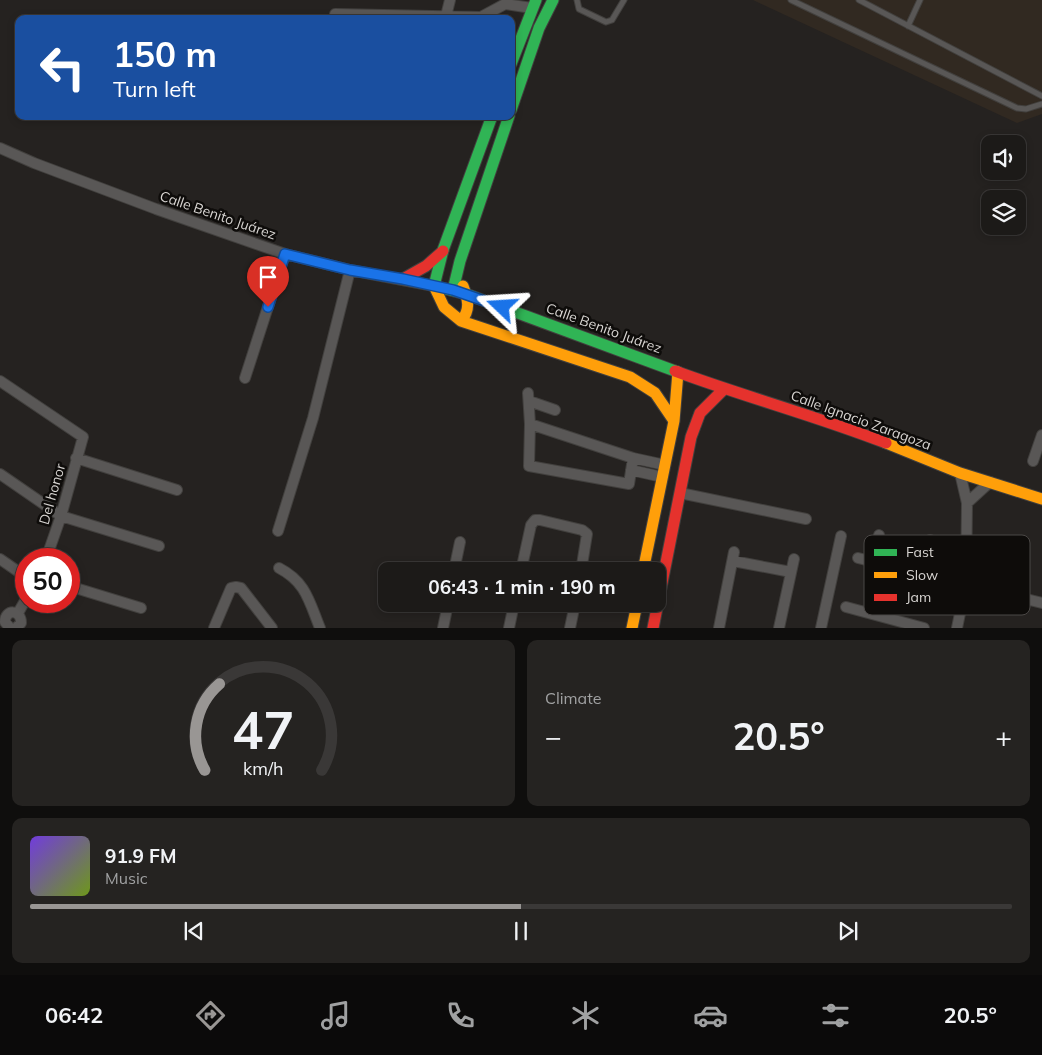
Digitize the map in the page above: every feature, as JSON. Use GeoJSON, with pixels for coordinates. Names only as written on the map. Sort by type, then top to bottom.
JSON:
{"type":"FeatureCollection","features":[{"type":"Feature","properties":{"kind":"main road"},"geometry":{"type":"LineString","coordinates":[[515,86],[532,50],[538,28],[553,0]]}},
{"type":"Feature","properties":{"kind":"main road"},"geometry":{"type":"LineString","coordinates":[[516,47],[534,4]]}},
{"type":"Feature","properties":{"kind":"main road"},"geometry":{"type":"LineString","coordinates":[[491,120],[443,250],[434,286],[444,307],[461,322],[630,377],[655,393],[674,421]]}},
{"type":"Feature","properties":{"kind":"main road"},"geometry":{"type":"LineString","coordinates":[[453,290],[460,261],[508,120]]}},
{"type":"Feature","properties":{"kind":"main road"},"geometry":{"type":"LineString","coordinates":[[403,279],[426,266],[443,250]]}},
{"type":"Feature","properties":{"kind":"main road"},"geometry":{"type":"LineString","coordinates":[[460,261],[460,279],[466,294],[468,312],[461,322]]}},
{"type":"Feature","properties":{"kind":"main road","name":"Calle Benito Juárez"},"geometry":{"type":"LineString","coordinates":[[434,286],[466,294],[678,372]]}},
{"type":"Feature","properties":{"kind":"main road"},"geometry":{"type":"LineString","coordinates":[[646,562],[674,421],[678,372]]}},
{"type":"Feature","properties":{"kind":"main road","name":"Calle Ignacio Zaragoza"},"geometry":{"type":"LineString","coordinates":[[678,372],[724,389],[860,433],[960,473],[1039,499]]}},
{"type":"Feature","properties":{"kind":"main road"},"geometry":{"type":"LineString","coordinates":[[653,628],[691,437],[700,413],[724,389]]}},
{"type":"Feature","properties":{"kind":"main road"},"geometry":{"type":"LineString","coordinates":[[660,490],[664,497],[662,517],[674,522]]}},
{"type":"Feature","properties":{"kind":"main road"},"geometry":{"type":"LineString","coordinates":[[632,628],[635,612]]}},
{"type":"Feature","properties":{"kind":"street"},"geometry":{"type":"LineString","coordinates":[[446,15],[450,0]]}},
{"type":"Feature","properties":{"kind":"street"},"geometry":{"type":"LineString","coordinates":[[485,15],[505,4],[534,4]]}},
{"type":"Feature","properties":{"kind":"street"},"geometry":{"type":"LineString","coordinates":[[335,14],[390,15]]}},
{"type":"Feature","properties":{"kind":"street","name":"Calle Benito Juárez"},"geometry":{"type":"LineString","coordinates":[[0,148],[118,195],[285,254],[350,270],[434,286]]}},
{"type":"Feature","properties":{"kind":"street"},"geometry":{"type":"LineString","coordinates":[[245,378],[285,254]]}},
{"type":"Feature","properties":{"kind":"street"},"geometry":{"type":"LineString","coordinates":[[278,531],[313,418],[350,270]]}},
{"type":"Feature","properties":{"kind":"street","name":"Del honor"},"geometry":{"type":"LineString","coordinates":[[0,381],[83,437],[61,516],[50,548]]}},
{"type":"Feature","properties":{"kind":"street"},"geometry":{"type":"LineString","coordinates":[[555,410],[528,397],[530,424],[529,466],[629,484],[633,458]]}},
{"type":"Feature","properties":{"kind":"street"},"geometry":{"type":"LineString","coordinates":[[530,424],[633,458],[665,465]]}},
{"type":"Feature","properties":{"kind":"street"},"geometry":{"type":"LineString","coordinates":[[1033,461],[1042,434]]}},
{"type":"Feature","properties":{"kind":"street"},"geometry":{"type":"LineString","coordinates":[[76,458],[177,490]]}},
{"type":"Feature","properties":{"kind":"street"},"geometry":{"type":"LineString","coordinates":[[631,470],[662,477]]}},
{"type":"Feature","properties":{"kind":"street"},"geometry":{"type":"LineString","coordinates":[[960,473],[967,502],[967,535]]}},
{"type":"Feature","properties":{"kind":"street"},"geometry":{"type":"LineString","coordinates":[[0,474],[61,516],[159,546]]}},
{"type":"Feature","properties":{"kind":"street"},"geometry":{"type":"LineString","coordinates":[[967,502],[990,482]]}},
{"type":"Feature","properties":{"kind":"street"},"geometry":{"type":"LineString","coordinates":[[680,493],[806,519]]}},
{"type":"Feature","properties":{"kind":"street"},"geometry":{"type":"LineString","coordinates":[[523,562],[531,524],[535,520],[582,530],[587,534],[582,562]]}},
{"type":"Feature","properties":{"kind":"street"},"geometry":{"type":"LineString","coordinates":[[821,628],[840,536]]}},
{"type":"Feature","properties":{"kind":"street"},"geometry":{"type":"LineString","coordinates":[[456,562],[460,542]]}},
{"type":"Feature","properties":{"kind":"street"},"geometry":{"type":"LineString","coordinates":[[719,628],[733,557],[791,572]]}},
{"type":"Feature","properties":{"kind":"street"},"geometry":{"type":"LineString","coordinates":[[858,558],[864,559]]}},
{"type":"Feature","properties":{"kind":"street"},"geometry":{"type":"LineString","coordinates":[[0,559],[15,569]]}},
{"type":"Feature","properties":{"kind":"street"},"geometry":{"type":"LineString","coordinates":[[780,628],[794,559]]}},
{"type":"Feature","properties":{"kind":"street"},"geometry":{"type":"LineString","coordinates":[[279,568],[292,575],[299,582],[320,628]]}},
{"type":"Feature","properties":{"kind":"street"},"geometry":{"type":"LineString","coordinates":[[214,628],[231,588],[236,587],[240,588],[272,628]]}},
{"type":"Feature","properties":{"kind":"street"},"geometry":{"type":"LineString","coordinates":[[80,589],[142,608]]}},
{"type":"Feature","properties":{"kind":"street"},"geometry":{"type":"LineString","coordinates":[[846,607],[864,612]]}},
{"type":"Feature","properties":{"kind":"street"},"geometry":{"type":"LineString","coordinates":[[10,627],[5,622],[5,617],[8,613],[15,612]]}},
{"type":"Feature","properties":{"kind":"street"},"geometry":{"type":"LineString","coordinates":[[443,628],[446,612]]}},
{"type":"Feature","properties":{"kind":"street"},"geometry":{"type":"LineString","coordinates":[[509,628],[512,612]]}},
{"type":"Feature","properties":{"kind":"street"},"geometry":{"type":"LineString","coordinates":[[570,628],[573,612]]}},
{"type":"Feature","properties":{"kind":"street"},"geometry":{"type":"LineString","coordinates":[[876,615],[924,628]]}},
{"type":"Feature","properties":{"kind":"street"},"geometry":{"type":"LineString","coordinates":[[956,628],[959,615]]}},
{"type":"Feature","properties":{"kind":"lane"},"geometry":{"type":"LineString","coordinates":[[577,0],[580,9],[606,22],[612,20],[624,0]]}},
{"type":"Feature","properties":{"kind":"lane"},"geometry":{"type":"LineString","coordinates":[[791,0],[1017,108],[1026,110],[1042,104]]}},
{"type":"Feature","properties":{"kind":"lane"},"geometry":{"type":"LineString","coordinates":[[858,0],[1042,96]]}},
{"type":"Feature","properties":{"kind":"lane"},"geometry":{"type":"LineString","coordinates":[[908,26],[920,0]]}},
{"type":"Feature","properties":{"kind":"shaded area"},"geometry":{"type":"Polygon","coordinates":[[[753,0],[1042,0],[1042,114],[1017,123],[753,0]]]}},
{"type":"Feature","properties":{"kind":"traffic: fast"},"geometry":{"type":"LineString","coordinates":[[515,54],[536,0]]}},
{"type":"Feature","properties":{"kind":"traffic: fast"},"geometry":{"type":"LineString","coordinates":[[515,98],[539,28],[553,0]]}},
{"type":"Feature","properties":{"kind":"traffic: fast"},"geometry":{"type":"LineString","coordinates":[[434,286],[443,250],[491,120]]}},
{"type":"Feature","properties":{"kind":"traffic: fast"},"geometry":{"type":"LineString","coordinates":[[453,290],[460,261],[508,120]]}},
{"type":"Feature","properties":{"kind":"traffic: fast"},"geometry":{"type":"LineString","coordinates":[[434,286],[466,294],[675,371]]}},
{"type":"Feature","properties":{"kind":"traffic: slow"},"geometry":{"type":"LineString","coordinates":[[434,286],[444,307],[461,321],[630,377],[655,393],[674,421]]}},
{"type":"Feature","properties":{"kind":"traffic: slow"},"geometry":{"type":"LineString","coordinates":[[461,321],[466,313],[468,304],[463,286]]}},
{"type":"Feature","properties":{"kind":"traffic: slow"},"geometry":{"type":"LineString","coordinates":[[645,562],[674,421],[678,372]]}},
{"type":"Feature","properties":{"kind":"traffic: slow"},"geometry":{"type":"LineString","coordinates":[[886,443],[960,473],[1042,499]]}},
{"type":"Feature","properties":{"kind":"traffic: slow"},"geometry":{"type":"LineString","coordinates":[[632,628],[635,612]]}},
{"type":"Feature","properties":{"kind":"traffic: jam"},"geometry":{"type":"LineString","coordinates":[[403,279],[426,266],[443,251]]}},
{"type":"Feature","properties":{"kind":"traffic: jam"},"geometry":{"type":"LineString","coordinates":[[675,371],[886,443]]}},
{"type":"Feature","properties":{"kind":"traffic: jam"},"geometry":{"type":"LineString","coordinates":[[653,628],[691,437],[700,413],[724,389]]}},
{"type":"Feature","properties":{"kind":"route"},"geometry":{"type":"LineString","coordinates":[[268,307],[285,254],[350,270],[453,290],[502,307]]}}]}
